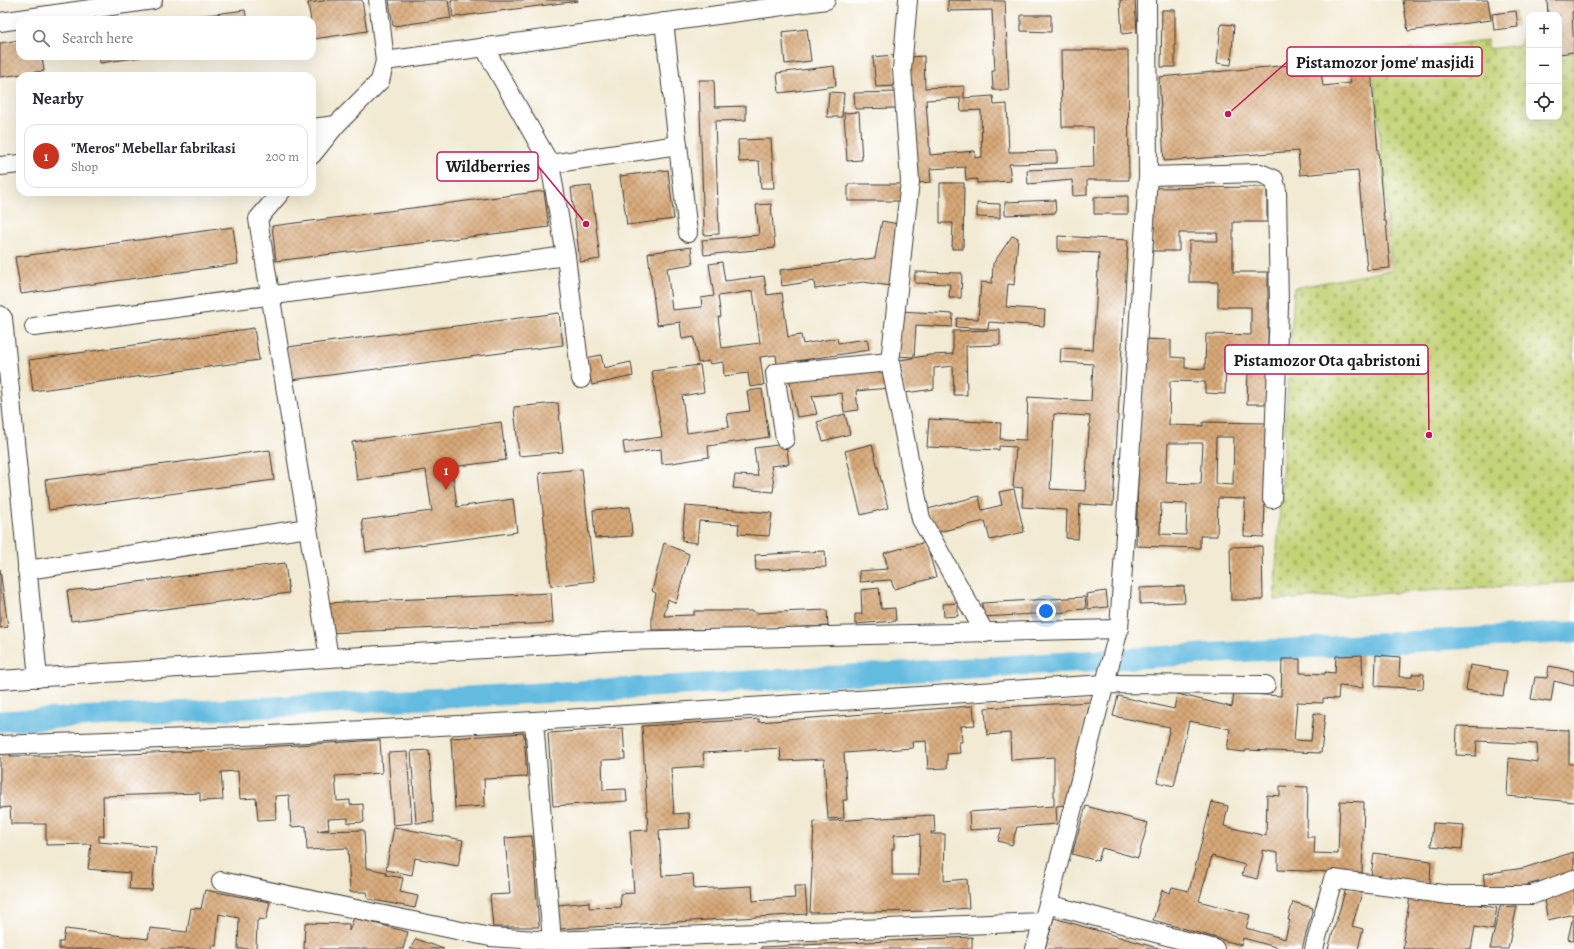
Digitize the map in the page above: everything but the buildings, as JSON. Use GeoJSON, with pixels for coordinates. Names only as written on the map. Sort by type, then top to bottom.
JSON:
{"type":"FeatureCollection","features":[{"type":"Feature","properties":{"kind":"street"},"geometry":{"type":"LineString","coordinates":[[42,16],[153,0]]}},
{"type":"Feature","properties":{"kind":"street"},"geometry":{"type":"LineString","coordinates":[[316,150],[336,125],[380,81],[385,61],[378,0]]}},
{"type":"Feature","properties":{"kind":"street"},"geometry":{"type":"LineString","coordinates":[[385,61],[484,46],[826,0]]}},
{"type":"Feature","properties":{"kind":"street"},"geometry":{"type":"LineString","coordinates":[[908,0],[902,69],[910,181],[890,362],[921,520],[985,633]]}},
{"type":"Feature","properties":{"kind":"street"},"geometry":{"type":"LineString","coordinates":[[1035,949],[1119,629],[1148,176],[1147,0]]}},
{"type":"Feature","properties":{"kind":"street"},"geometry":{"type":"LineString","coordinates":[[0,22],[16,20]]}},
{"type":"Feature","properties":{"kind":"street"},"geometry":{"type":"LineString","coordinates":[[664,22],[688,233]]}},
{"type":"Feature","properties":{"kind":"street"},"geometry":{"type":"LineString","coordinates":[[484,46],[550,164],[566,256],[581,379]]}},
{"type":"Feature","properties":{"kind":"street"},"geometry":{"type":"LineString","coordinates":[[316,128],[336,125]]}},
{"type":"Feature","properties":{"kind":"street"},"geometry":{"type":"LineString","coordinates":[[550,164],[678,145]]}},
{"type":"Feature","properties":{"kind":"street"},"geometry":{"type":"LineString","coordinates":[[0,166],[16,164]]}},
{"type":"Feature","properties":{"kind":"street"},"geometry":{"type":"LineString","coordinates":[[1148,176],[1260,173],[1274,179],[1277,191],[1279,307],[1272,499]]}},
{"type":"Feature","properties":{"kind":"street"},"geometry":{"type":"LineString","coordinates":[[278,196],[258,219],[329,658]]}},
{"type":"Feature","properties":{"kind":"street"},"geometry":{"type":"LineString","coordinates":[[34,327],[566,256]]}},
{"type":"Feature","properties":{"kind":"street"},"geometry":{"type":"LineString","coordinates":[[0,315],[3,318],[38,678]]}},
{"type":"Feature","properties":{"kind":"street"},"geometry":{"type":"LineString","coordinates":[[785,439],[775,373],[890,362]]}},
{"type":"Feature","properties":{"kind":"street"},"geometry":{"type":"LineString","coordinates":[[28,570],[308,528]]}},
{"type":"Feature","properties":{"kind":"street"},"geometry":{"type":"LineString","coordinates":[[0,680],[329,658],[621,641],[1119,629]]}},
{"type":"Feature","properties":{"kind":"street"},"geometry":{"type":"LineString","coordinates":[[0,745],[270,736],[534,721],[1105,684],[1266,685]]}},
{"type":"Feature","properties":{"kind":"street"},"geometry":{"type":"LineString","coordinates":[[534,721],[552,941]]}},
{"type":"Feature","properties":{"kind":"street"},"geometry":{"type":"LineString","coordinates":[[1314,949],[1333,879],[1449,895],[1532,895],[1574,879]]}},
{"type":"Feature","properties":{"kind":"street"},"geometry":{"type":"LineString","coordinates":[[221,881],[490,937],[552,941],[1043,922]]}},
{"type":"Feature","properties":{"kind":"street"},"geometry":{"type":"LineString","coordinates":[[1048,904],[1215,949]]}},
{"type":"Feature","properties":{"kind":"green space"},"geometry":{"type":"Polygon","coordinates":[[[1574,0],[1574,582],[1274,600],[1294,288],[1392,270],[1373,67],[1390,65],[1388,52],[1487,40],[1489,49],[1521,45],[1522,30],[1526,29],[1526,120],[1562,120],[1562,12],[1546,12],[1545,3],[1574,0]]]}},
{"type":"Feature","properties":{"kind":"waterway"},"geometry":{"type":"LineString","coordinates":[[0,721],[617,689],[1574,632]]}},
{"type":"Feature","properties":{"kind":"place","name":"Pistamozor jome' masjidi"},"geometry":{"type":"Point","coordinates":[1228,114]}},
{"type":"Feature","properties":{"kind":"place","name":"Wildberries"},"geometry":{"type":"Point","coordinates":[586,224]}},
{"type":"Feature","properties":{"kind":"place","name":"Pistamozor Ota qabristoni"},"geometry":{"type":"Point","coordinates":[1429,435]}},
{"type":"Feature","properties":{"kind":"place","name":"\"Meros\" Mebellar fabrikasi"},"geometry":{"type":"Point","coordinates":[446,490]}}]}
